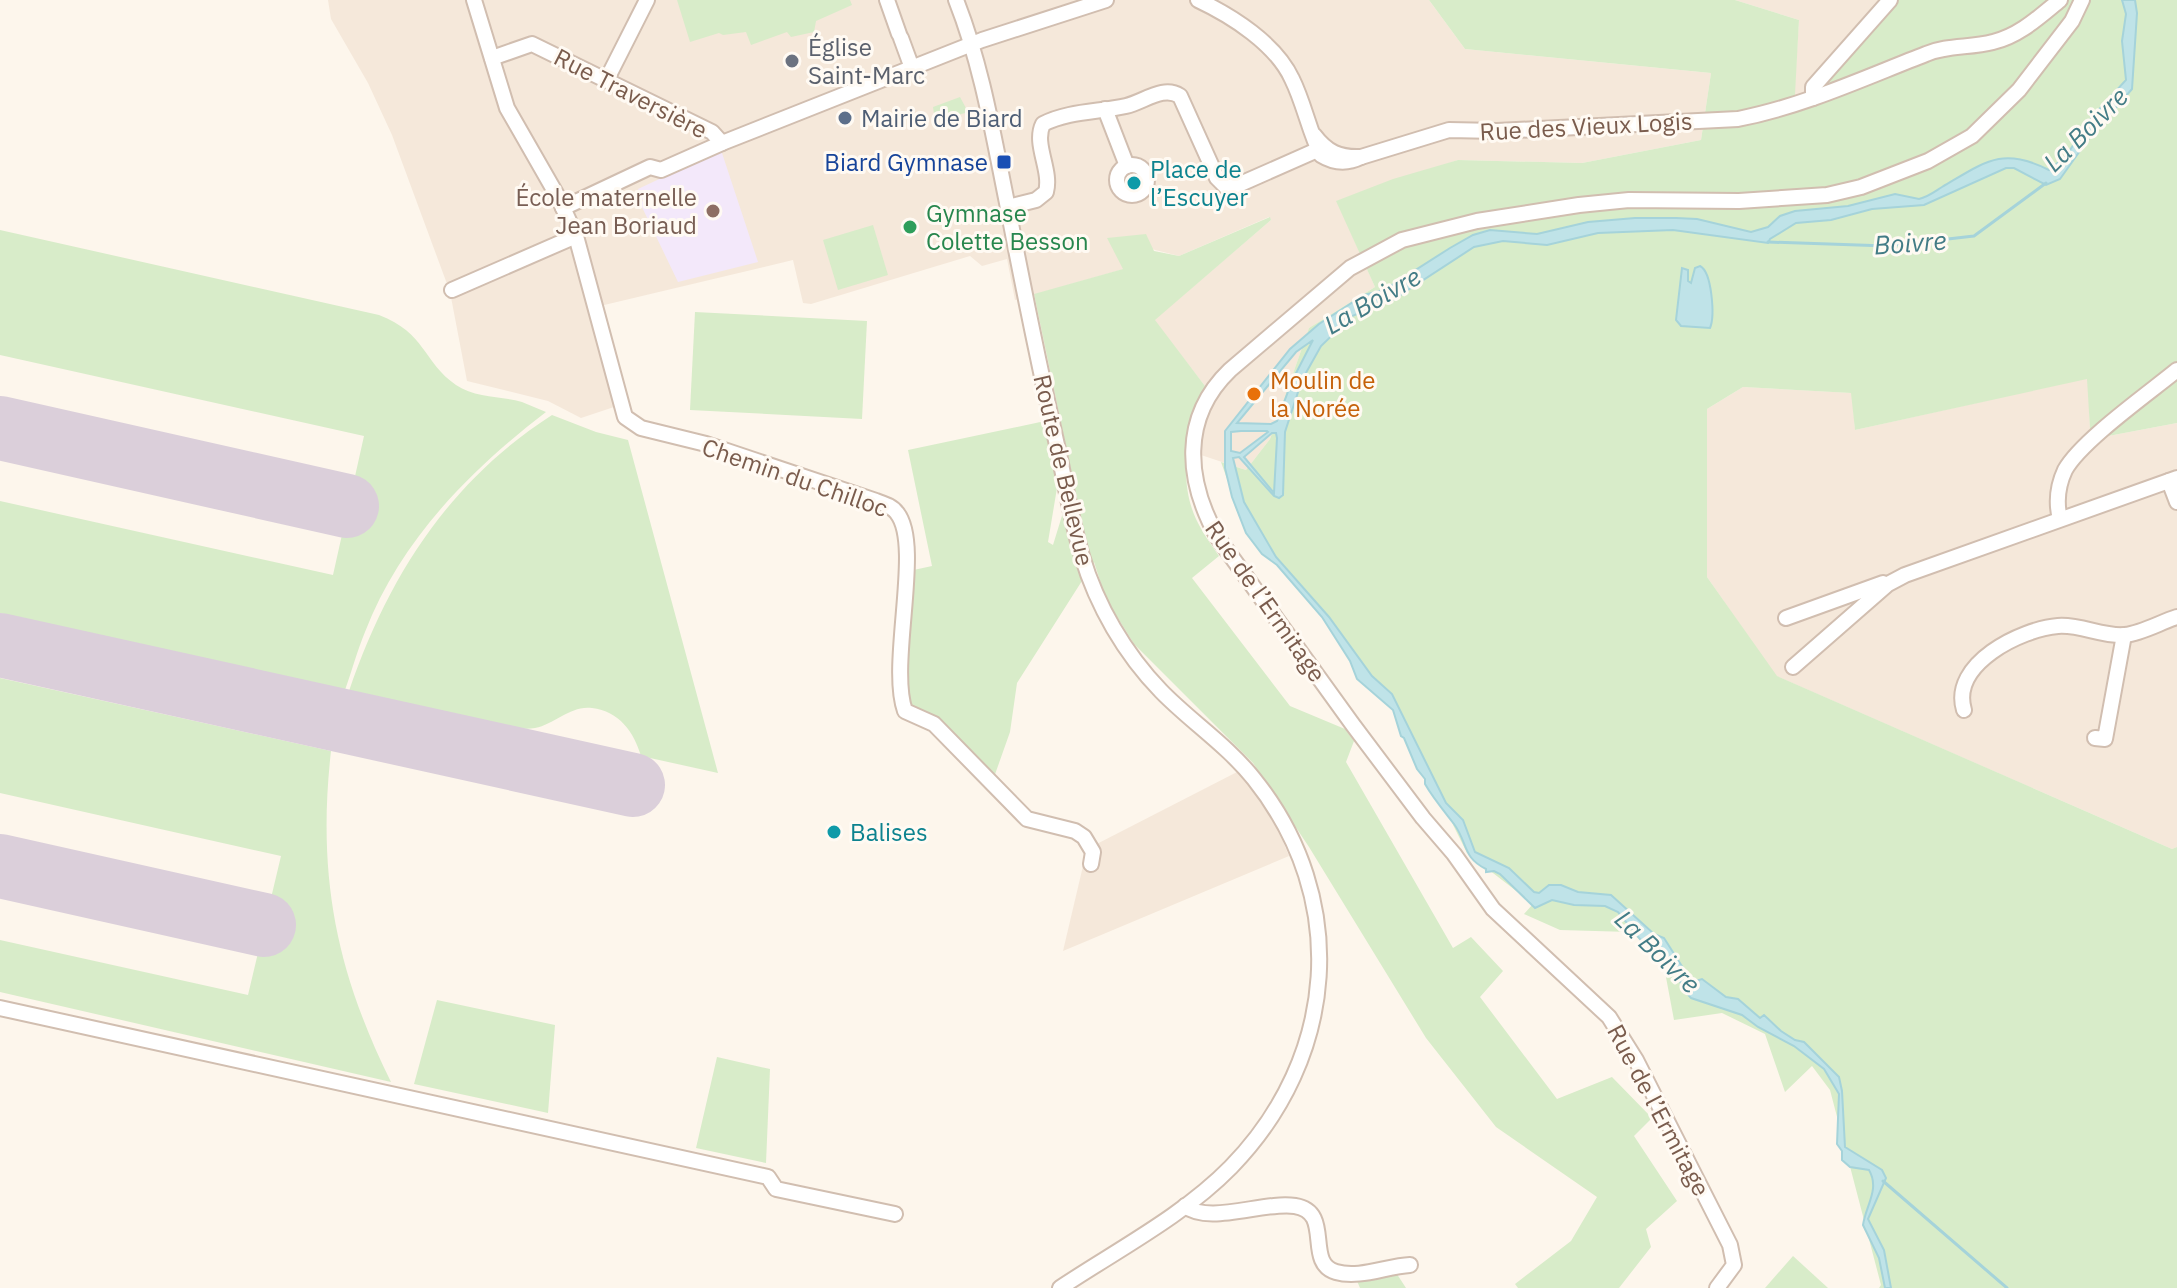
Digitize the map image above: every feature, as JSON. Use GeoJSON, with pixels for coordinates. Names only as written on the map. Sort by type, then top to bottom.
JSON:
{"type":"FeatureCollection","features":[{"type":"Feature","properties":{"kind":"street"},"geometry":{"type":"LineString","coordinates":[[452,290],[576,236],[507,108],[474,0]]}},
{"type":"Feature","properties":{"kind":"street"},"geometry":{"type":"LineString","coordinates":[[607,79],[647,0]]}},
{"type":"Feature","properties":{"kind":"street"},"geometry":{"type":"LineString","coordinates":[[887,0],[912,68]]}},
{"type":"Feature","properties":{"kind":"street","name":"Route de Bellevue"},"geometry":{"type":"LineString","coordinates":[[956,0],[981,73],[1073,523],[1093,587],[1136,663],[1160,691],[1251,775],[1279,812],[1298,850],[1311,887],[1319,927],[1320,967],[1316,1008],[1289,1086],[1271,1120],[1253,1144],[1217,1181],[1185,1206],[1060,1288]]}},
{"type":"Feature","properties":{"kind":"street"},"geometry":{"type":"LineString","coordinates":[[563,208],[650,167],[661,170],[972,44],[1106,0]]}},
{"type":"Feature","properties":{"kind":"street"},"geometry":{"type":"LineString","coordinates":[[1008,207],[1036,200],[1046,192],[1048,180],[1040,133],[1043,124],[1139,102],[1163,91],[1173,91],[1180,96],[1217,178],[1226,187],[1232,188],[1321,149],[1291,77],[1274,54],[1229,18],[1198,0]]}},
{"type":"Feature","properties":{"kind":"street"},"geometry":{"type":"LineString","coordinates":[[1813,98],[1813,87],[1890,0]]}},
{"type":"Feature","properties":{"kind":"street","name":"Rue des Vieux Logis"},"geometry":{"type":"LineString","coordinates":[[1321,149],[1328,160],[1344,162],[1449,130],[1497,131],[1738,119],[1813,98],[1944,48],[1991,43],[2014,35],[2060,0]]}},
{"type":"Feature","properties":{"kind":"street","name":"Rue de l’Ermitage"},"geometry":{"type":"LineString","coordinates":[[1717,1288],[1734,1265],[1733,1254],[1636,1060],[1609,1017],[1493,909],[1353,725],[1208,521],[1194,471],[1193,448],[1202,406],[1220,379],[1350,268],[1402,240],[1477,221],[1579,205],[1629,200],[1739,201],[1827,195],[1861,187],[1928,161],[1972,136],[2019,90],[2072,21],[2082,0]]}},
{"type":"Feature","properties":{"kind":"street","name":"Rue Traversière"},"geometry":{"type":"LineString","coordinates":[[492,58],[532,44],[712,132],[722,143]]}},
{"type":"Feature","properties":{"kind":"street"},"geometry":{"type":"LineString","coordinates":[[1105,109],[1127,166]]}},
{"type":"Feature","properties":{"kind":"street","name":"Chemin du Chilloc"},"geometry":{"type":"LineString","coordinates":[[576,236],[625,417],[641,428],[706,444],[876,501],[896,511],[906,532],[901,665],[901,699],[905,711],[934,724],[1027,819],[1075,831],[1084,837],[1093,852],[1091,864]]}},
{"type":"Feature","properties":{"kind":"street"},"geometry":{"type":"LineString","coordinates":[[2060,519],[2059,486],[2078,452],[2177,370]]}},
{"type":"Feature","properties":{"kind":"street"},"geometry":{"type":"LineString","coordinates":[[1786,618],[2173,479],[2177,502]]}},
{"type":"Feature","properties":{"kind":"street"},"geometry":{"type":"LineString","coordinates":[[1793,667],[1888,584],[1905,575]]}},
{"type":"Feature","properties":{"kind":"street"},"geometry":{"type":"LineString","coordinates":[[1964,710],[1961,694],[1984,657],[1997,646],[2055,626],[2124,635],[2177,617]]}},
{"type":"Feature","properties":{"kind":"street"},"geometry":{"type":"LineString","coordinates":[[2095,738],[2105,739],[2124,635]]}},
{"type":"Feature","properties":{"kind":"street"},"geometry":{"type":"LineString","coordinates":[[0,1008],[768,1177],[776,1189],[895,1214]]}},
{"type":"Feature","properties":{"kind":"street"},"geometry":{"type":"LineString","coordinates":[[1185,1206],[1197,1214],[1283,1205],[1302,1208],[1314,1216],[1321,1259],[1331,1270],[1347,1274],[1410,1265]]}},
{"type":"Feature","properties":{"kind":"shaded area"},"geometry":{"type":"Polygon","coordinates":[[[328,0],[1429,0],[1465,49],[1711,73],[1701,140],[1582,163],[1458,160],[1337,201],[1375,287],[1309,328],[1270,439],[1246,470],[1186,450],[1205,386],[1154,320],[1271,220],[1269,217],[1179,256],[1108,238],[1124,269],[1015,300],[1007,259],[982,266],[970,256],[811,304],[803,303],[793,260],[600,306],[623,404],[581,418],[548,401],[467,381],[450,292],[392,135],[368,83],[331,19],[328,0]]]}},
{"type":"Feature","properties":{"kind":"shaded area"},"geometry":{"type":"Polygon","coordinates":[[[1735,0],[1898,0],[1793,114],[1799,20],[1735,0]]]}},
{"type":"Feature","properties":{"kind":"shaded area"},"geometry":{"type":"Polygon","coordinates":[[[721,150],[758,262],[678,282],[640,203],[643,201],[638,189],[721,150]]]}},
{"type":"Feature","properties":{"kind":"shaded area"},"geometry":{"type":"Polygon","coordinates":[[[2088,378],[2090,429],[2103,437],[2177,423],[2177,847],[2172,849],[1776,676],[1707,577],[1707,409],[1743,387],[1852,393],[1855,430],[2088,378]]]}},
{"type":"Feature","properties":{"kind":"shaded area"},"geometry":{"type":"Polygon","coordinates":[[[1239,771],[1271,813],[1289,856],[1063,951],[1087,849],[1239,771]]]}},
{"type":"Feature","properties":{"kind":"green space"},"geometry":{"type":"Polygon","coordinates":[[[677,0],[850,0],[852,5],[816,21],[814,32],[791,37],[787,32],[751,45],[746,32],[719,33],[690,42],[677,0]]]}},
{"type":"Feature","properties":{"kind":"green space"},"geometry":{"type":"Polygon","coordinates":[[[1429,0],[1735,0],[1799,20],[1794,113],[1898,0],[2177,0],[2177,423],[2103,437],[2090,429],[2087,379],[1855,430],[1851,393],[1743,387],[1707,409],[1707,577],[1777,676],[2172,849],[2177,847],[2177,1288],[1879,1288],[1881,1285],[1830,1090],[1812,1066],[1785,1092],[1765,1034],[1722,1013],[1674,1020],[1662,956],[1630,932],[1560,930],[1524,914],[1533,904],[1467,853],[1390,698],[1242,521],[1221,462],[1246,470],[1270,439],[1309,328],[1375,287],[1336,201],[1393,179],[1458,160],[1582,163],[1701,140],[1711,73],[1465,49],[1429,0]]]}},
{"type":"Feature","properties":{"kind":"green space"},"geometry":{"type":"Polygon","coordinates":[[[960,97],[967,110],[965,113],[935,121],[933,107],[960,97]]]}},
{"type":"Feature","properties":{"kind":"green space"},"geometry":{"type":"Polygon","coordinates":[[[1270,217],[1271,220],[1155,320],[1205,386],[1190,435],[1187,487],[1196,519],[1219,556],[1192,578],[1290,706],[1345,729],[1354,741],[1346,762],[1453,948],[1471,937],[1503,971],[1480,997],[1557,1099],[1612,1077],[1652,1118],[1634,1136],[1677,1201],[1646,1229],[1651,1247],[1619,1288],[1518,1288],[1515,1284],[1571,1241],[1597,1197],[1496,1127],[1426,1038],[1309,847],[1253,763],[1134,644],[1106,599],[1094,562],[1017,683],[1010,732],[993,780],[910,707],[904,692],[909,571],[932,566],[908,450],[1045,421],[1058,482],[1048,542],[1053,545],[1073,480],[1034,294],[1123,269],[1107,238],[1146,234],[1154,251],[1179,256],[1270,217]]]}},
{"type":"Feature","properties":{"kind":"green space"},"geometry":{"type":"Polygon","coordinates":[[[873,225],[888,275],[838,290],[823,240],[873,225]]]}},
{"type":"Feature","properties":{"kind":"green space"},"geometry":{"type":"Polygon","coordinates":[[[0,230],[379,315],[406,330],[456,385],[480,395],[522,402],[546,412],[465,483],[440,510],[397,567],[362,639],[345,690],[0,613],[0,501],[333,575],[364,436],[0,355],[0,230]]]}},
{"type":"Feature","properties":{"kind":"green space"},"geometry":{"type":"Polygon","coordinates":[[[695,312],[867,321],[862,419],[690,410],[695,312]]]}},
{"type":"Feature","properties":{"kind":"green space"},"geometry":{"type":"Polygon","coordinates":[[[552,415],[628,440],[718,773],[641,756],[624,724],[602,710],[577,709],[542,726],[521,728],[349,691],[383,609],[426,535],[482,470],[515,441],[552,415]]]}},
{"type":"Feature","properties":{"kind":"green space"},"geometry":{"type":"Polygon","coordinates":[[[0,678],[331,751],[327,839],[335,921],[356,1001],[391,1082],[0,992],[0,940],[248,995],[281,856],[0,793],[0,678]]]}},
{"type":"Feature","properties":{"kind":"green space"},"geometry":{"type":"Polygon","coordinates":[[[437,1000],[555,1025],[548,1113],[414,1084],[437,1000]]]}},
{"type":"Feature","properties":{"kind":"green space"},"geometry":{"type":"Polygon","coordinates":[[[717,1057],[770,1069],[766,1163],[696,1148],[717,1057]]]}},
{"type":"Feature","properties":{"kind":"green space"},"geometry":{"type":"Polygon","coordinates":[[[1793,1256],[1828,1288],[1765,1288],[1793,1256]]]}},
{"type":"Feature","properties":{"kind":"green space"},"geometry":{"type":"Polygon","coordinates":[[[1391,1265],[1406,1288],[1360,1288],[1352,1269],[1391,1265]]]}},
{"type":"Feature","properties":{"kind":"water"},"geometry":{"type":"Polygon","coordinates":[[[2122,0],[2135,0],[2137,13],[2132,89],[2087,141],[2060,179],[2046,185],[2014,168],[2006,168],[1924,205],[1872,209],[1831,220],[1796,223],[1768,243],[1673,230],[1598,233],[1547,245],[1503,241],[1474,247],[1394,299],[1352,316],[1321,346],[1302,380],[1285,432],[1283,495],[1279,498],[1274,496],[1239,457],[1233,458],[1244,502],[1276,557],[1329,617],[1372,676],[1392,694],[1446,803],[1463,820],[1475,852],[1509,868],[1534,892],[1539,893],[1549,885],[1561,885],[1578,892],[1611,895],[1654,934],[1664,938],[1692,982],[1702,979],[1726,997],[1738,999],[1760,1018],[1764,1015],[1781,1031],[1804,1042],[1839,1077],[1845,1147],[1882,1170],[1886,1178],[1868,1219],[1884,1250],[1891,1288],[1885,1288],[1879,1258],[1863,1225],[1873,1190],[1872,1177],[1869,1170],[1850,1167],[1842,1160],[1842,1151],[1837,1144],[1839,1094],[1824,1069],[1794,1046],[1742,1015],[1691,998],[1670,962],[1648,949],[1648,945],[1618,912],[1605,906],[1574,905],[1552,900],[1535,908],[1500,874],[1486,872],[1473,860],[1458,831],[1417,769],[1393,710],[1357,679],[1350,661],[1322,617],[1246,533],[1225,468],[1225,431],[1290,349],[1319,324],[1364,295],[1384,290],[1473,235],[1490,230],[1537,234],[1588,222],[1635,218],[1697,219],[1751,232],[1768,227],[1780,216],[1795,211],[1848,206],[1895,194],[1919,199],[1994,160],[2018,159],[2049,170],[2066,156],[2091,118],[2126,80],[2122,41],[2126,14],[2122,0]],[[1313,340],[1296,352],[1237,423],[1271,424],[1277,421],[1292,381],[1313,340]],[[1241,431],[1231,432],[1231,451],[1240,453],[1268,432],[1241,431]],[[1276,433],[1244,457],[1274,493],[1276,433]]]}},
{"type":"Feature","properties":{"kind":"water"},"geometry":{"type":"Polygon","coordinates":[[[1700,266],[1707,277],[1711,295],[1710,328],[1681,326],[1676,320],[1682,268],[1688,270],[1688,281],[1691,283],[1695,268],[1700,266]]]}},
{"type":"Feature","properties":{"kind":"waterway","name":"Boivre"},"geometry":{"type":"LineString","coordinates":[[1768,242],[1887,246],[1974,236],[2046,183]]}},
{"type":"Feature","properties":{"kind":"waterway","name":"La Boivre"},"geometry":{"type":"LineString","coordinates":[[1883,1181],[2007,1288]]}},
{"type":"Feature","properties":{"kind":"runway"},"geometry":{"type":"LineString","coordinates":[[0,428],[347,506]]}},
{"type":"Feature","properties":{"kind":"runway"},"geometry":{"type":"LineString","coordinates":[[0,645],[633,785]]}},
{"type":"Feature","properties":{"kind":"runway"},"geometry":{"type":"LineString","coordinates":[[0,866],[264,925]]}},
{"type":"Feature","properties":{"kind":"place","name":"Église Saint-Marc"},"geometry":{"type":"Point","coordinates":[792,61]}},
{"type":"Feature","properties":{"kind":"place","name":"Mairie de Biard"},"geometry":{"type":"Point","coordinates":[845,118]}},
{"type":"Feature","properties":{"kind":"place","name":"Biard Gymnase"},"geometry":{"type":"Point","coordinates":[1004,162]}},
{"type":"Feature","properties":{"kind":"place","name":"Place de l’Escuyer"},"geometry":{"type":"Point","coordinates":[1134,183]}},
{"type":"Feature","properties":{"kind":"place","name":"École maternelle Jean Boriaud"},"geometry":{"type":"Point","coordinates":[713,211]}},
{"type":"Feature","properties":{"kind":"place","name":"Gymnase Colette Besson"},"geometry":{"type":"Point","coordinates":[910,227]}},
{"type":"Feature","properties":{"kind":"place","name":"Moulin de la Norée"},"geometry":{"type":"Point","coordinates":[1254,394]}},
{"type":"Feature","properties":{"kind":"place","name":"Balises"},"geometry":{"type":"Point","coordinates":[834,832]}}]}
